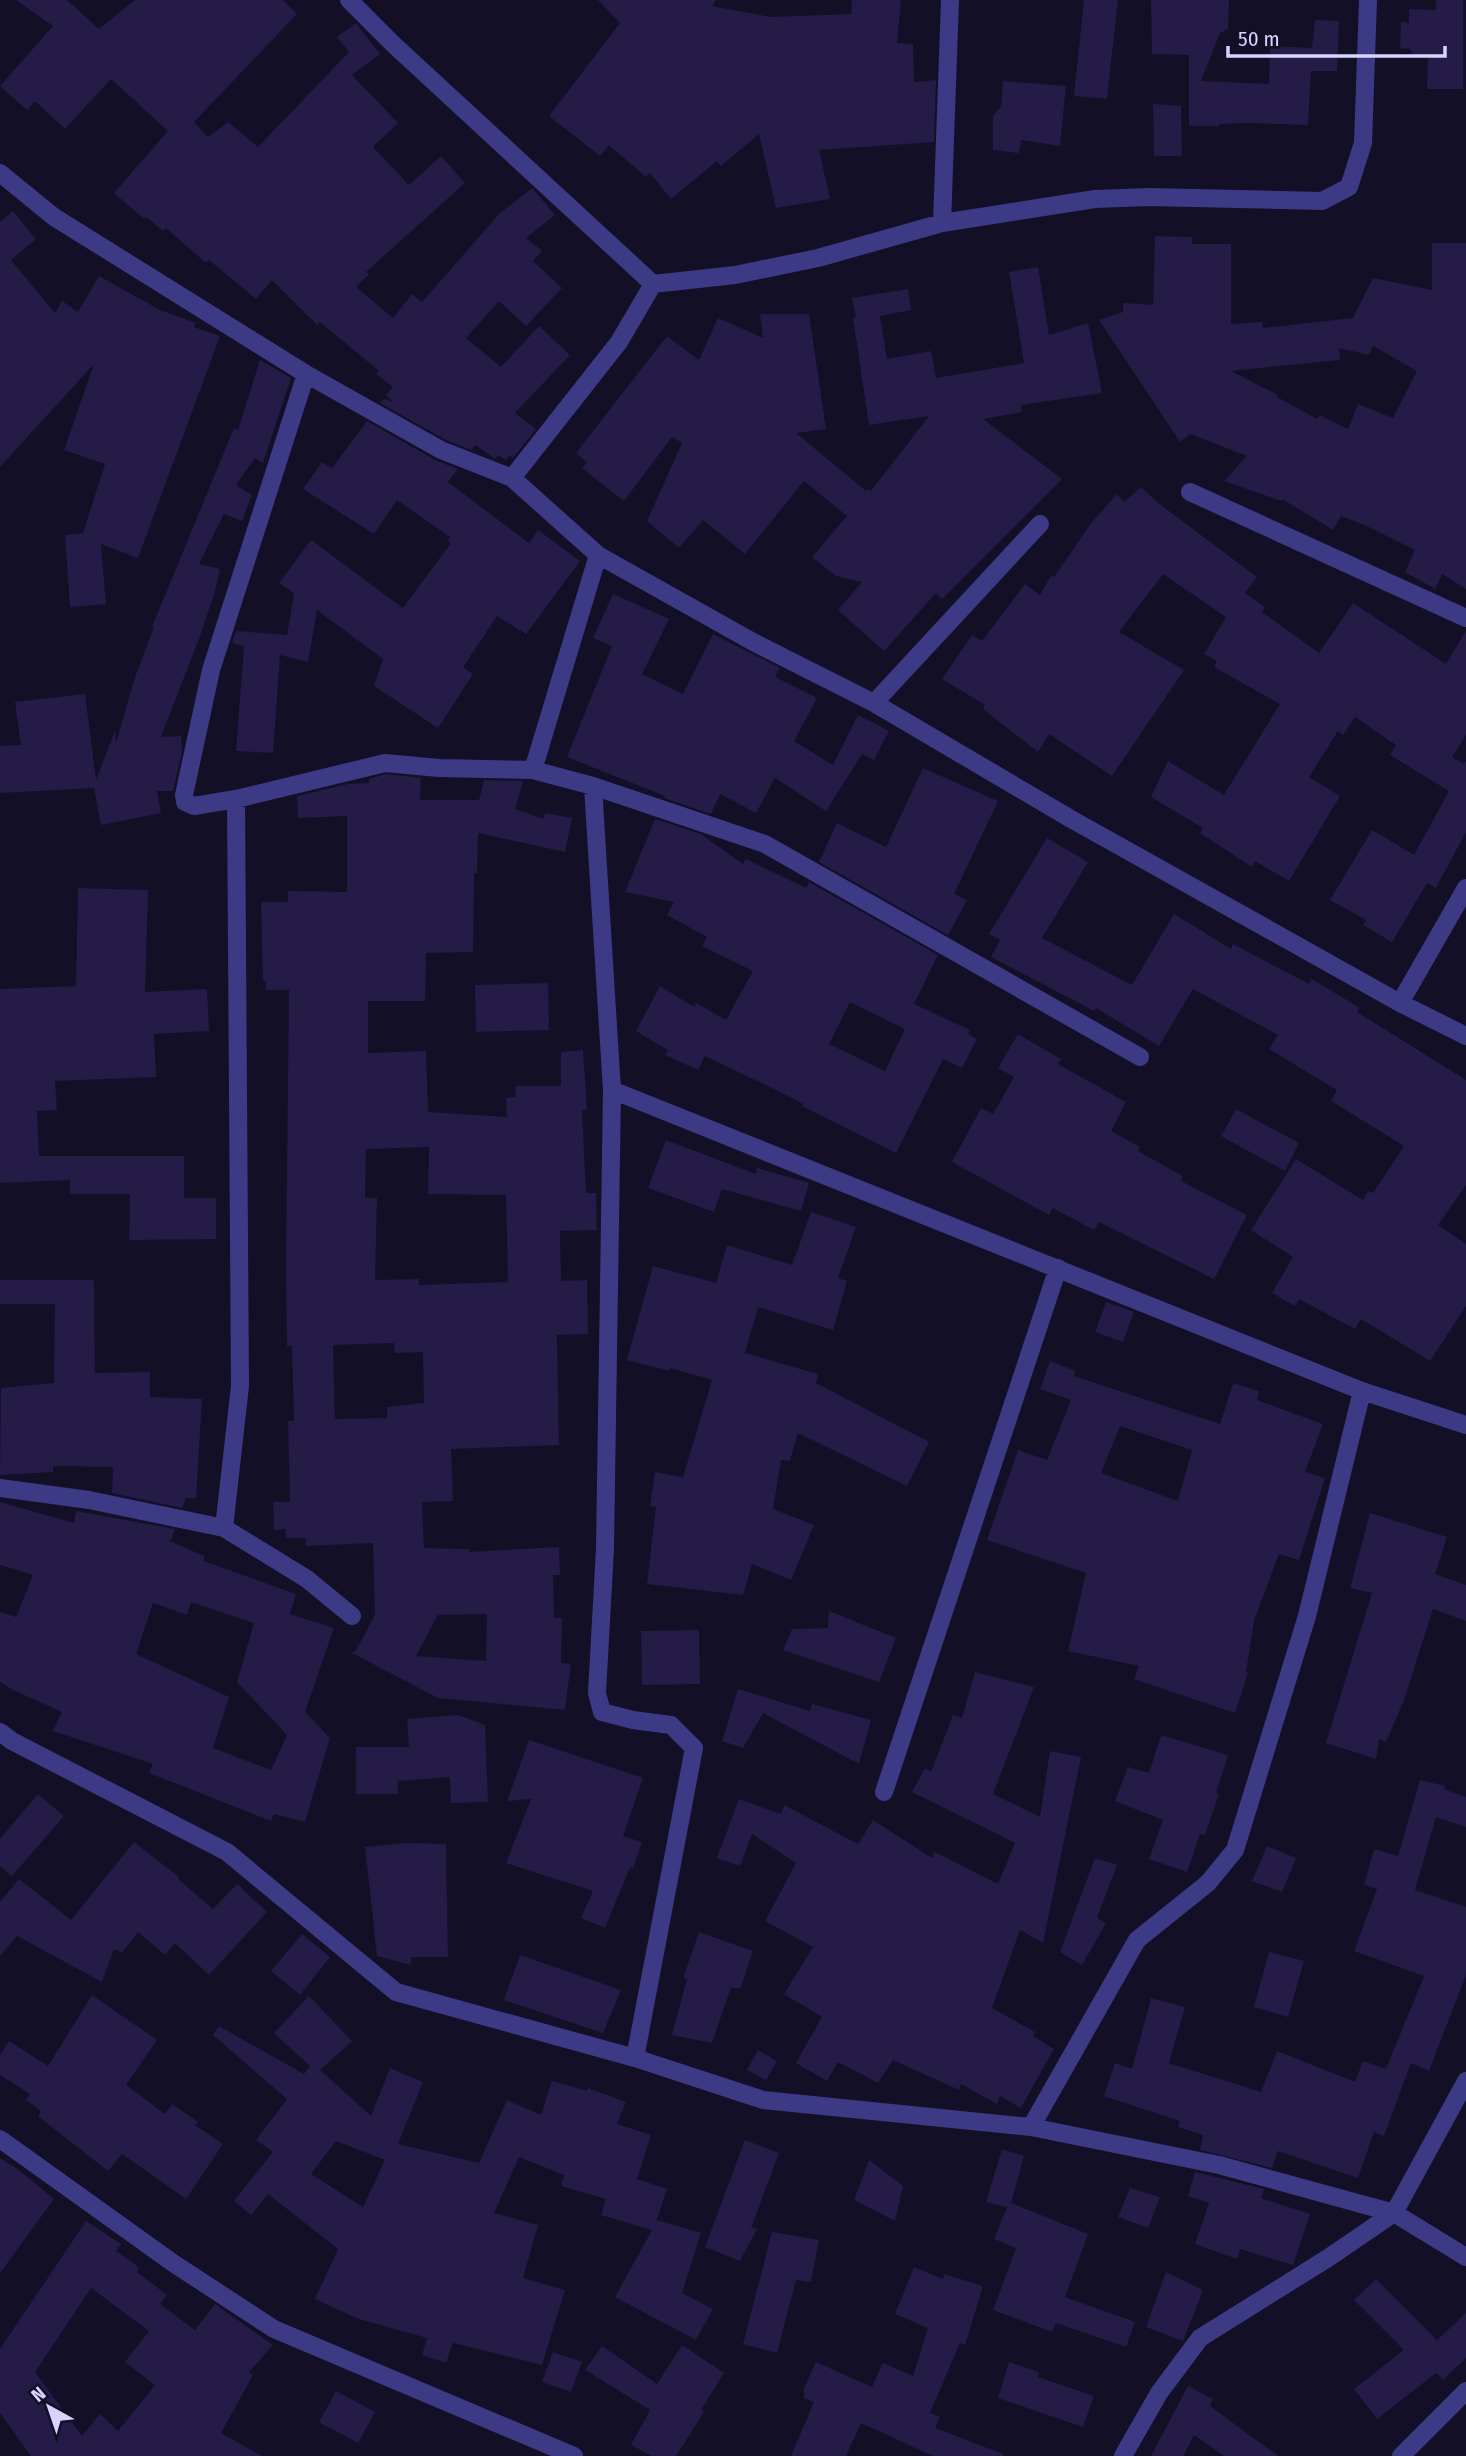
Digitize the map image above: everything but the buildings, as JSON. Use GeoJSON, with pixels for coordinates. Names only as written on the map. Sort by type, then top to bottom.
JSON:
{"type":"FeatureCollection","features":[{"type":"Feature","properties":{"kind":"street"},"geometry":{"type":"LineString","coordinates":[[349,0],[393,44],[653,284],[735,275],[806,260],[942,223],[1095,199],[1149,197],[1322,201],[1349,187],[1363,144],[1368,0]]}},
{"type":"Feature","properties":{"kind":"street"},"geometry":{"type":"LineString","coordinates":[[942,223],[950,0]]}},
{"type":"Feature","properties":{"kind":"street"},"geometry":{"type":"LineString","coordinates":[[0,173],[54,217],[306,374],[441,450],[512,478],[598,555],[755,643],[874,703],[1070,819],[1400,1003],[1466,1035]]}},
{"type":"Feature","properties":{"kind":"street"},"geometry":{"type":"LineString","coordinates":[[512,478],[620,342],[653,284]]}},
{"type":"Feature","properties":{"kind":"street"},"geometry":{"type":"LineString","coordinates":[[306,374],[211,670],[184,795],[186,802],[194,806],[236,799],[385,763],[439,768],[533,770],[593,786],[765,844],[1140,1057]]}},
{"type":"Feature","properties":{"kind":"street"},"geometry":{"type":"LineString","coordinates":[[1190,492],[1466,618]]}},
{"type":"Feature","properties":{"kind":"street"},"geometry":{"type":"LineString","coordinates":[[874,703],[1040,524]]}},
{"type":"Feature","properties":{"kind":"street"},"geometry":{"type":"LineString","coordinates":[[533,770],[598,555]]}},
{"type":"Feature","properties":{"kind":"street"},"geometry":{"type":"LineString","coordinates":[[593,786],[612,1090],[605,1548],[597,1693],[602,1712],[671,1726],[694,1748],[635,2058]]}},
{"type":"Feature","properties":{"kind":"street"},"geometry":{"type":"LineString","coordinates":[[224,1528],[240,1386],[236,799]]}},
{"type":"Feature","properties":{"kind":"street"},"geometry":{"type":"LineString","coordinates":[[1400,1003],[1466,888]]}},
{"type":"Feature","properties":{"kind":"street"},"geometry":{"type":"LineString","coordinates":[[612,1090],[1362,1391],[1466,1425]]}},
{"type":"Feature","properties":{"kind":"street"},"geometry":{"type":"LineString","coordinates":[[884,1792],[1058,1268]]}},
{"type":"Feature","properties":{"kind":"street"},"geometry":{"type":"LineString","coordinates":[[1031,2127],[1138,1940],[1208,1883],[1235,1850],[1307,1616],[1362,1391]]}},
{"type":"Feature","properties":{"kind":"street"},"geometry":{"type":"LineString","coordinates":[[0,1488],[89,1500],[224,1528],[307,1579],[352,1616]]}},
{"type":"Feature","properties":{"kind":"street"},"geometry":{"type":"LineString","coordinates":[[0,1732],[12,1741],[227,1852],[396,1992],[635,2058],[763,2100],[1031,2127],[1219,2165],[1394,2213],[1466,2257]]}},
{"type":"Feature","properties":{"kind":"street"},"geometry":{"type":"LineString","coordinates":[[1123,2456],[1159,2392],[1200,2338],[1394,2213],[1466,2081]]}},
{"type":"Feature","properties":{"kind":"street"},"geometry":{"type":"LineString","coordinates":[[0,2139],[173,2263],[274,2329],[574,2456]]}},
{"type":"Feature","properties":{"kind":"street"},"geometry":{"type":"LineString","coordinates":[[1401,2456],[1466,2390]]}}]}
